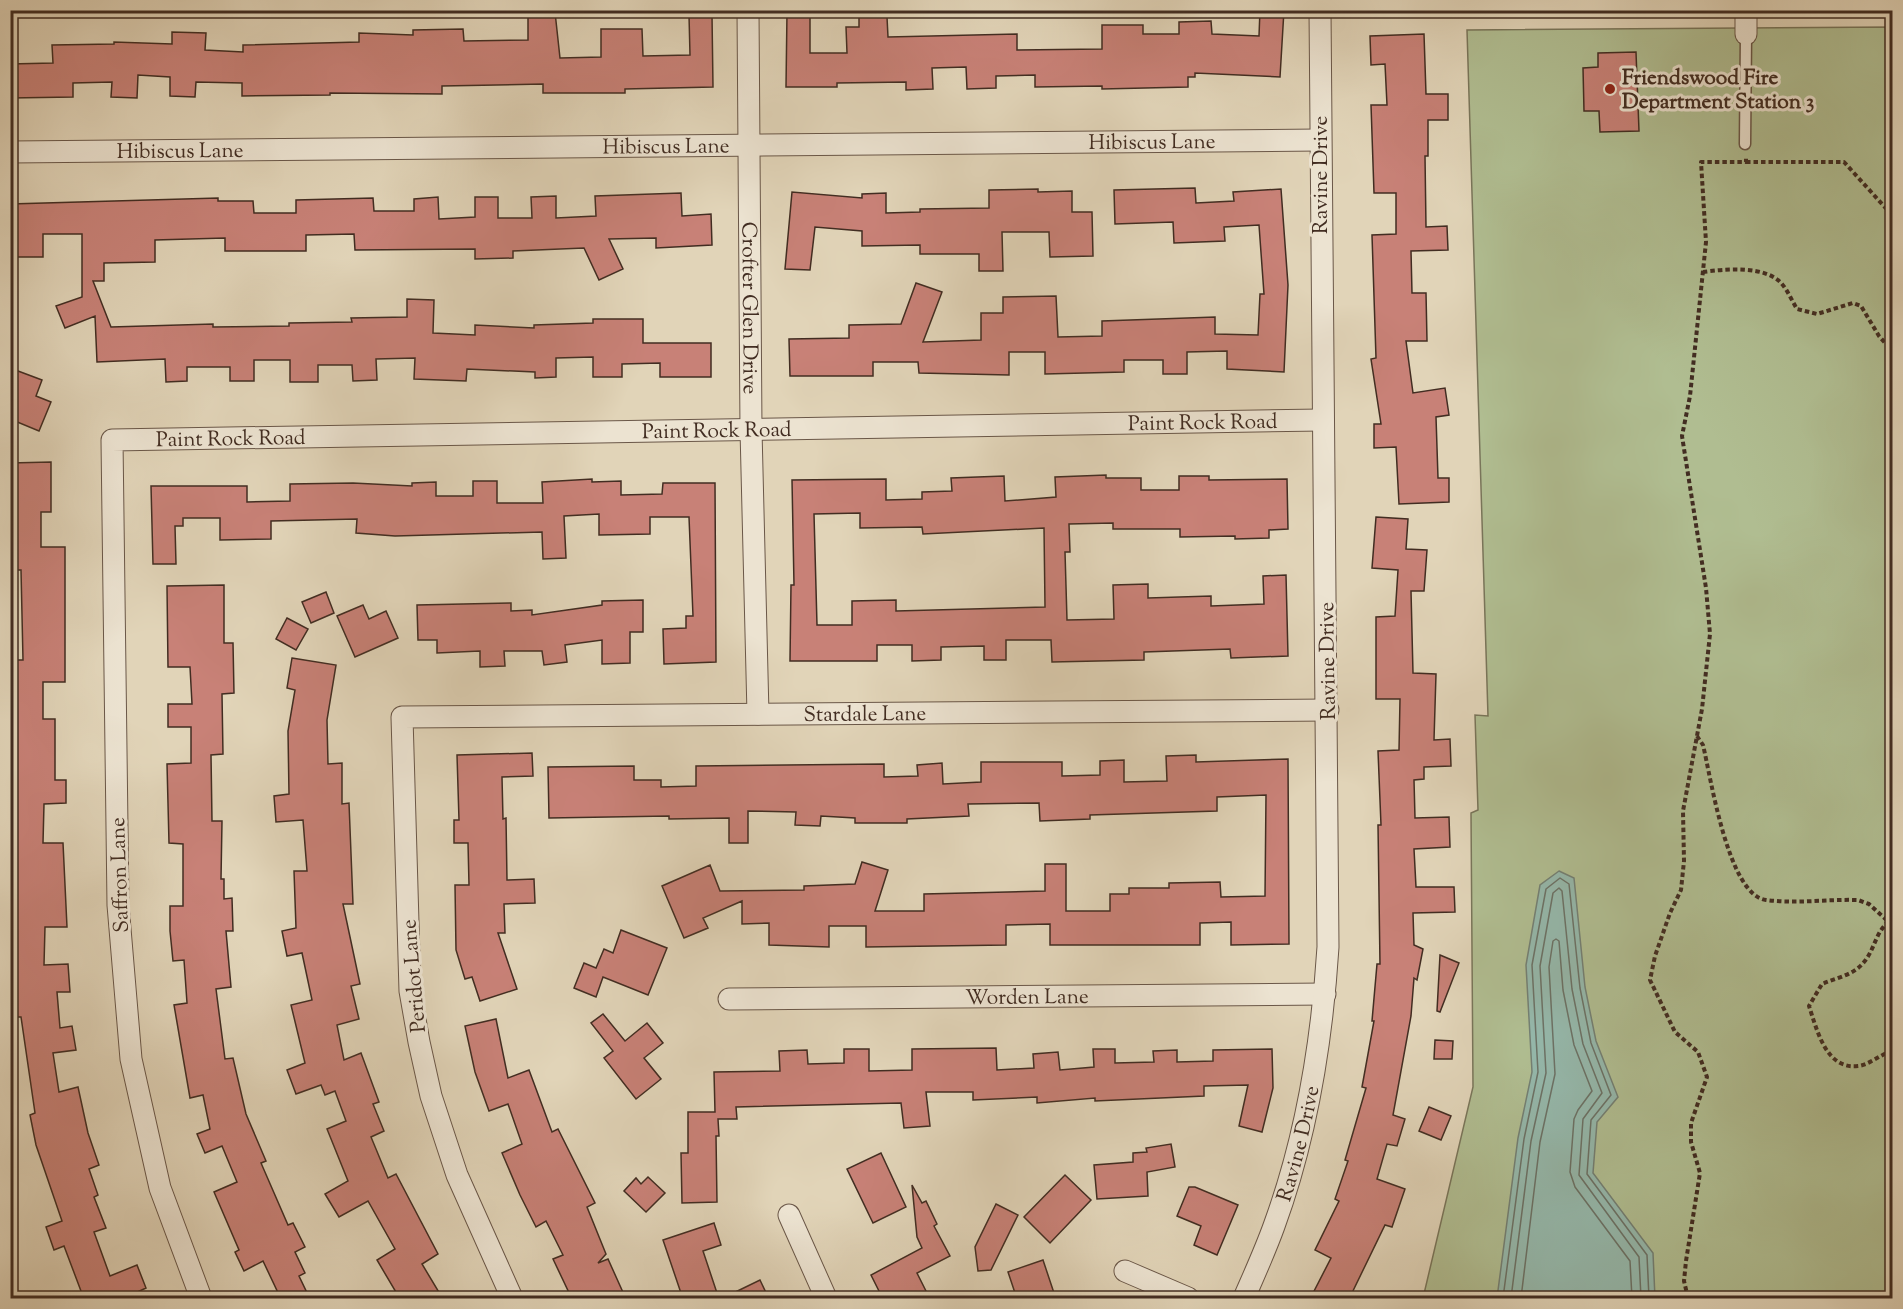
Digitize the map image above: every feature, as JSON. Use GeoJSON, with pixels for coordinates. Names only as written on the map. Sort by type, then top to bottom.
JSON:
{"type":"FeatureCollection","features":[{"type":"Feature","properties":{"kind":"street","name":"Crofter Glen Drive"},"geometry":{"type":"LineString","coordinates":[[748,10],[751,429],[758,714]]}},
{"type":"Feature","properties":{"kind":"street","name":"Ravine Drive"},"geometry":{"type":"LineString","coordinates":[[1244,1299],[1274,1227],[1292,1170],[1312,1086],[1325,994],[1328,947],[1328,710],[1319,140],[1320,10]]}},
{"type":"Feature","properties":{"kind":"street"},"geometry":{"type":"LineString","coordinates":[[1746,10],[1746,34]]}},
{"type":"Feature","properties":{"kind":"street","name":"Hibiscus Lane"},"geometry":{"type":"LineString","coordinates":[[10,152],[1319,140]]}},
{"type":"Feature","properties":{"kind":"street","name":"Paint Rock Road"},"geometry":{"type":"LineString","coordinates":[[112,440],[1322,420]]}},
{"type":"Feature","properties":{"kind":"street","name":"Saffron Lane"},"geometry":{"type":"LineString","coordinates":[[112,440],[118,905],[131,1059],[160,1188],[201,1299]]}},
{"type":"Feature","properties":{"kind":"street","name":"Stardale Lane"},"geometry":{"type":"LineString","coordinates":[[402,717],[1328,710]]}},
{"type":"Feature","properties":{"kind":"street","name":"Peridot Lane"},"geometry":{"type":"LineString","coordinates":[[402,717],[411,1002],[431,1096],[458,1175],[512,1299]]}},
{"type":"Feature","properties":{"kind":"street","name":"Worden Lane"},"geometry":{"type":"LineString","coordinates":[[729,999],[1325,994]]}},
{"type":"Feature","properties":{"kind":"street"},"geometry":{"type":"LineString","coordinates":[[789,1215],[826,1299]]}},
{"type":"Feature","properties":{"kind":"street"},"geometry":{"type":"LineString","coordinates":[[1125,1271],[1188,1299]]}},
{"type":"Feature","properties":{"kind":"lane"},"geometry":{"type":"LineString","coordinates":[[1745,144],[1746,34]]}},
{"type":"Feature","properties":{"kind":"path"},"geometry":{"type":"LineString","coordinates":[[1745,144],[1746,162]]}},
{"type":"Feature","properties":{"kind":"path"},"geometry":{"type":"LineString","coordinates":[[1688,1299],[1684,1281],[1700,1173],[1691,1142],[1691,1123],[1707,1077],[1698,1052],[1675,1032],[1650,980],[1666,924],[1681,890],[1684,861],[1683,811],[1697,735],[1710,634],[1706,588],[1682,436],[1690,396],[1706,242],[1701,162],[1845,162],[1893,215]]}},
{"type":"Feature","properties":{"kind":"path"},"geometry":{"type":"LineString","coordinates":[[1703,272],[1721,270],[1770,275],[1781,283],[1797,309],[1817,314],[1853,303],[1861,306],[1879,336],[1893,351]]}},
{"type":"Feature","properties":{"kind":"path"},"geometry":{"type":"LineString","coordinates":[[1697,735],[1703,745],[1730,856],[1741,882],[1764,900],[1858,900],[1869,904],[1891,923],[1881,928],[1865,962],[1851,974],[1822,984],[1809,1006],[1831,1057],[1842,1065],[1860,1067],[1893,1051]]}},
{"type":"Feature","properties":{"kind":"shaded area"},"geometry":{"type":"Polygon","coordinates":[[[1892,27],[1892,1298],[1423,1298],[1473,1087],[1471,813],[1478,810],[1475,715],[1488,716],[1467,30],[1892,27]]]}},
{"type":"Feature","properties":{"kind":"water"},"geometry":{"type":"Polygon","coordinates":[[[1559,871],[1574,878],[1585,987],[1596,1041],[1618,1097],[1597,1122],[1593,1173],[1653,1253],[1655,1298],[1497,1298],[1518,1138],[1532,1072],[1526,965],[1540,885],[1559,871]]]}},
{"type":"Feature","properties":{"kind":"building"},"geometry":{"type":"Polygon","coordinates":[[[1260,10],[1284,10],[1280,77],[1195,73],[1195,77],[1188,77],[1188,87],[1102,89],[1102,86],[1035,87],[1035,75],[996,76],[996,88],[967,89],[966,67],[932,68],[933,89],[906,90],[906,82],[837,83],[837,87],[786,87],[787,12],[810,13],[810,53],[847,53],[846,27],[859,27],[859,17],[887,17],[888,37],[1017,34],[1017,50],[1102,49],[1102,25],[1143,25],[1143,34],[1179,34],[1179,22],[1211,21],[1212,34],[1259,36],[1260,10]]]}},
{"type":"Feature","properties":{"kind":"building"},"geometry":{"type":"Polygon","coordinates":[[[555,12],[560,58],[601,57],[601,29],[642,29],[643,56],[690,55],[689,15],[712,15],[713,87],[625,89],[625,93],[543,93],[543,84],[442,86],[442,94],[330,93],[330,95],[242,96],[242,83],[196,82],[195,97],[170,96],[170,77],[138,75],[137,98],[111,97],[112,82],[73,83],[73,97],[10,98],[10,64],[53,63],[52,45],[114,44],[114,42],[172,44],[172,32],[206,33],[205,50],[243,52],[243,45],[359,42],[359,33],[413,35],[413,30],[463,29],[464,41],[528,40],[528,13],[555,12]]]}},
{"type":"Feature","properties":{"kind":"building"},"geometry":{"type":"Polygon","coordinates":[[[1424,34],[1426,94],[1448,94],[1448,120],[1428,120],[1428,156],[1425,156],[1426,227],[1447,226],[1448,250],[1411,251],[1412,293],[1426,293],[1427,341],[1406,341],[1413,393],[1445,388],[1449,415],[1436,417],[1438,478],[1449,478],[1449,502],[1399,504],[1396,447],[1374,448],[1374,424],[1381,424],[1371,359],[1376,358],[1372,235],[1396,234],[1396,193],[1374,193],[1371,105],[1387,105],[1385,64],[1371,65],[1370,36],[1424,34]]]}},
{"type":"Feature","properties":{"kind":"building","name":"Friendswood Fire Department Station 3"},"geometry":{"type":"Polygon","coordinates":[[[1636,52],[1639,131],[1600,132],[1599,111],[1584,111],[1583,68],[1598,67],[1598,53],[1636,52]]]}},
{"type":"Feature","properties":{"kind":"building"},"geometry":{"type":"Polygon","coordinates":[[[1195,188],[1196,203],[1234,201],[1233,192],[1281,189],[1288,285],[1284,372],[1227,369],[1227,351],[1187,352],[1187,374],[1163,374],[1163,360],[1124,360],[1124,372],[1045,374],[1045,352],[1009,352],[1009,375],[919,373],[918,362],[873,362],[873,376],[790,376],[789,339],[849,338],[849,325],[901,324],[916,283],[942,292],[923,342],[981,340],[981,313],[1003,313],[1003,297],[1056,296],[1058,337],[1102,336],[1102,321],[1215,317],[1215,334],[1258,335],[1260,294],[1264,294],[1259,225],[1224,227],[1225,241],[1174,243],[1173,222],[1115,224],[1114,190],[1195,188]]]}},
{"type":"Feature","properties":{"kind":"building"},"geometry":{"type":"Polygon","coordinates":[[[1038,189],[1038,192],[1072,191],[1072,212],[1092,212],[1093,256],[1050,257],[1049,232],[1002,232],[1003,271],[979,271],[979,254],[920,254],[920,245],[862,246],[862,231],[815,227],[810,270],[785,269],[792,192],[862,198],[862,194],[886,193],[886,213],[920,212],[920,209],[989,208],[989,190],[1038,189]]]}},
{"type":"Feature","properties":{"kind":"building"},"geometry":{"type":"Polygon","coordinates":[[[681,193],[682,216],[711,214],[712,245],[656,248],[656,238],[609,239],[623,269],[599,280],[584,248],[513,251],[513,258],[475,259],[475,249],[355,250],[354,234],[306,235],[306,251],[225,251],[225,238],[155,240],[155,262],[104,263],[104,281],[93,281],[111,327],[213,324],[213,327],[289,326],[289,323],[352,322],[351,318],[407,317],[407,299],[434,300],[433,333],[475,335],[475,325],[534,328],[534,325],[593,323],[593,319],[643,319],[643,343],[711,343],[711,377],[660,377],[660,363],[622,364],[622,377],[593,377],[593,357],[556,358],[556,377],[535,378],[535,372],[467,369],[466,381],[414,379],[415,358],[376,359],[377,380],[353,381],[352,365],[318,365],[318,382],[290,382],[290,360],[254,360],[254,381],[230,381],[230,367],[187,367],[187,381],[166,382],[165,359],[97,362],[95,316],[65,328],[56,306],[82,297],[82,234],[43,234],[43,257],[10,257],[10,204],[218,198],[218,201],[253,201],[254,213],[296,213],[296,200],[373,198],[374,211],[414,211],[414,199],[438,197],[439,219],[475,217],[475,197],[498,197],[498,218],[532,218],[531,197],[556,196],[556,218],[596,216],[595,196],[681,193]]]}},
{"type":"Feature","properties":{"kind":"building"},"geometry":{"type":"Polygon","coordinates":[[[10,368],[42,380],[36,396],[51,402],[39,431],[10,419],[10,368]]]}},
{"type":"Feature","properties":{"kind":"building"},"geometry":{"type":"Polygon","coordinates":[[[51,462],[51,512],[41,512],[41,547],[65,547],[65,682],[43,682],[43,719],[55,719],[55,780],[66,780],[66,803],[44,804],[43,843],[63,843],[67,927],[45,927],[44,965],[68,964],[70,992],[57,992],[60,1028],[72,1026],[76,1050],[53,1053],[59,1092],[78,1087],[88,1133],[99,1165],[89,1169],[98,1195],[94,1197],[106,1228],[94,1232],[110,1276],[137,1265],[146,1288],[135,1293],[138,1299],[84,1299],[64,1246],[54,1250],[46,1227],[62,1221],[36,1145],[30,1115],[35,1113],[21,1017],[17,1017],[11,874],[10,781],[14,781],[10,660],[23,660],[21,570],[10,570],[10,463],[51,462]]]}},
{"type":"Feature","properties":{"kind":"building"},"geometry":{"type":"Polygon","coordinates":[[[1106,475],[1106,478],[1141,478],[1141,490],[1179,490],[1179,476],[1209,476],[1209,480],[1287,479],[1288,529],[1269,530],[1269,538],[1180,537],[1180,529],[1113,529],[1113,523],[1069,524],[1070,552],[1065,552],[1067,620],[1114,619],[1113,585],[1148,584],[1148,598],[1211,596],[1211,606],[1264,604],[1263,576],[1286,575],[1288,656],[1231,658],[1230,649],[1144,652],[1144,660],[1052,662],[1051,640],[1006,640],[1006,660],[984,660],[984,646],[941,647],[941,660],[912,661],[912,645],[877,645],[877,661],[790,661],[791,585],[794,585],[792,480],[886,479],[886,500],[922,499],[922,492],[952,491],[951,478],[1004,476],[1005,501],[1056,497],[1055,477],[1106,475]],[[860,513],[814,514],[817,625],[852,625],[852,601],[896,600],[896,611],[1045,607],[1044,528],[923,534],[922,527],[860,528],[860,513]]]}},
{"type":"Feature","properties":{"kind":"building"},"geometry":{"type":"Polygon","coordinates":[[[592,479],[592,482],[621,481],[621,495],[662,494],[663,483],[715,483],[716,662],[664,664],[663,629],[686,628],[686,616],[693,616],[689,517],[650,517],[650,534],[599,535],[599,514],[564,516],[566,558],[543,559],[542,532],[395,536],[356,533],[357,519],[271,521],[271,539],[220,540],[220,518],[183,518],[183,526],[175,526],[176,564],[153,564],[151,486],[247,486],[247,502],[290,501],[290,484],[353,483],[412,486],[412,483],[436,482],[436,496],[473,496],[473,481],[497,481],[497,503],[543,503],[542,482],[592,479]]]}},
{"type":"Feature","properties":{"kind":"building"},"geometry":{"type":"Polygon","coordinates":[[[1376,517],[1408,519],[1406,549],[1427,550],[1424,591],[1411,591],[1413,673],[1436,674],[1434,740],[1450,739],[1451,766],[1424,767],[1424,779],[1414,780],[1415,818],[1449,817],[1450,847],[1414,849],[1416,887],[1454,887],[1455,912],[1413,913],[1414,945],[1423,949],[1417,980],[1414,978],[1411,1016],[1393,1115],[1405,1119],[1397,1146],[1387,1144],[1377,1179],[1405,1189],[1392,1227],[1385,1225],[1349,1299],[1310,1299],[1331,1258],[1315,1250],[1339,1201],[1335,1199],[1348,1161],[1345,1160],[1366,1088],[1362,1087],[1374,1021],[1372,1021],[1377,964],[1380,964],[1378,825],[1381,825],[1378,751],[1399,750],[1400,699],[1376,699],[1376,617],[1395,616],[1398,570],[1372,568],[1376,517]]]}},
{"type":"Feature","properties":{"kind":"building"},"geometry":{"type":"Polygon","coordinates":[[[224,585],[224,643],[233,643],[234,693],[222,694],[223,754],[211,755],[212,821],[222,821],[221,879],[224,879],[224,899],[232,898],[233,931],[226,931],[231,987],[216,989],[225,1059],[233,1058],[246,1114],[266,1161],[261,1163],[288,1225],[293,1223],[305,1247],[295,1252],[305,1273],[299,1276],[310,1299],[281,1299],[263,1261],[244,1271],[235,1252],[239,1250],[214,1192],[237,1182],[222,1146],[205,1153],[197,1134],[210,1129],[203,1095],[190,1098],[174,1005],[187,1003],[184,960],[173,961],[170,931],[170,906],[183,906],[183,844],[169,843],[167,764],[191,763],[191,727],[168,727],[168,704],[192,704],[190,667],[168,667],[167,586],[224,585]]]}},
{"type":"Feature","properties":{"kind":"building"},"geometry":{"type":"Polygon","coordinates":[[[326,592],[334,613],[311,623],[302,602],[326,592]]]}},
{"type":"Feature","properties":{"kind":"building"},"geometry":{"type":"Polygon","coordinates":[[[643,600],[643,632],[630,632],[630,663],[602,664],[602,640],[565,645],[567,662],[544,665],[542,651],[504,651],[505,666],[480,667],[480,651],[437,653],[437,640],[418,640],[417,605],[511,603],[511,611],[532,610],[532,615],[602,605],[602,601],[643,600]]]}},
{"type":"Feature","properties":{"kind":"building"},"geometry":{"type":"Polygon","coordinates":[[[363,605],[369,619],[386,611],[398,638],[355,657],[337,616],[363,605]]]}},
{"type":"Feature","properties":{"kind":"building"},"geometry":{"type":"Polygon","coordinates":[[[287,618],[308,629],[296,650],[276,639],[287,618]]]}},
{"type":"Feature","properties":{"kind":"building"},"geometry":{"type":"Polygon","coordinates":[[[292,658],[336,665],[327,720],[328,764],[342,763],[342,804],[349,803],[353,904],[343,904],[360,984],[351,986],[359,1019],[337,1025],[344,1060],[361,1053],[379,1102],[373,1104],[384,1131],[371,1137],[388,1178],[396,1174],[438,1254],[422,1264],[443,1299],[400,1299],[377,1260],[395,1249],[368,1201],[339,1217],[325,1194],[348,1181],[327,1129],[346,1121],[335,1091],[325,1095],[321,1085],[296,1094],[287,1070],[305,1063],[291,1005],[312,1000],[302,953],[287,956],[282,931],[296,928],[294,871],[307,871],[303,820],[276,822],[274,796],[289,794],[288,731],[295,690],[287,688],[292,658]]]}},
{"type":"Feature","properties":{"kind":"building"},"geometry":{"type":"Polygon","coordinates":[[[532,753],[533,776],[502,777],[503,819],[506,818],[507,880],[534,879],[535,903],[504,904],[505,933],[498,933],[517,989],[480,1001],[472,977],[465,979],[456,950],[455,885],[469,885],[468,843],[454,843],[454,820],[459,820],[457,755],[532,753]]]}},
{"type":"Feature","properties":{"kind":"building"},"geometry":{"type":"Polygon","coordinates":[[[1196,755],[1196,762],[1288,759],[1289,944],[1231,945],[1231,922],[1200,923],[1200,945],[1050,945],[1050,924],[1006,925],[1006,945],[866,947],[866,926],[829,926],[829,947],[769,945],[769,923],[742,924],[742,901],[703,918],[708,928],[684,938],[662,886],[710,865],[720,891],[804,890],[804,886],[855,884],[862,862],[888,870],[875,911],[924,911],[924,894],[1045,891],[1045,864],[1066,864],[1066,911],[1110,911],[1110,894],[1129,894],[1129,888],[1169,888],[1169,883],[1220,882],[1221,897],[1265,896],[1266,795],[1217,797],[1217,811],[1090,815],[1090,819],[1040,821],[1039,803],[968,804],[969,816],[907,819],[907,823],[855,823],[855,818],[821,816],[820,826],[795,825],[796,812],[748,811],[748,843],[729,843],[729,818],[669,819],[669,816],[549,818],[548,767],[634,766],[634,780],[661,780],[661,787],[696,786],[696,766],[884,764],[884,777],[918,776],[917,765],[942,763],[943,784],[981,782],[981,762],[1062,762],[1062,776],[1100,775],[1100,761],[1124,760],[1124,782],[1167,781],[1166,756],[1196,755]]]}},
{"type":"Feature","properties":{"kind":"building"},"geometry":{"type":"Polygon","coordinates":[[[621,930],[667,948],[648,995],[603,977],[596,997],[574,988],[584,963],[596,968],[604,949],[613,953],[621,930]]]}},
{"type":"Feature","properties":{"kind":"building"},"geometry":{"type":"Polygon","coordinates":[[[1440,955],[1459,963],[1440,1012],[1437,1011],[1440,955]]]}},
{"type":"Feature","properties":{"kind":"building"},"geometry":{"type":"Polygon","coordinates":[[[603,1014],[625,1041],[647,1023],[663,1043],[644,1058],[661,1079],[636,1099],[604,1058],[613,1051],[591,1023],[603,1014]]]}},
{"type":"Feature","properties":{"kind":"building"},"geometry":{"type":"Polygon","coordinates":[[[496,1019],[508,1078],[529,1070],[552,1132],[558,1129],[595,1203],[587,1207],[606,1254],[598,1263],[608,1259],[626,1299],[572,1299],[553,1259],[563,1255],[546,1221],[536,1227],[520,1195],[502,1153],[522,1144],[508,1104],[489,1111],[475,1072],[465,1026],[496,1019]]]}},
{"type":"Feature","properties":{"kind":"building"},"geometry":{"type":"Polygon","coordinates":[[[1435,1040],[1453,1041],[1452,1059],[1434,1059],[1435,1040]]]}},
{"type":"Feature","properties":{"kind":"building"},"geometry":{"type":"Polygon","coordinates":[[[996,1048],[997,1070],[1034,1068],[1033,1054],[1058,1052],[1060,1070],[1094,1067],[1093,1049],[1115,1049],[1115,1063],[1154,1062],[1153,1051],[1177,1050],[1177,1062],[1213,1061],[1213,1050],[1272,1049],[1273,1088],[1262,1132],[1239,1126],[1248,1085],[1204,1086],[1204,1096],[1095,1101],[1095,1098],[1037,1103],[1037,1097],[973,1100],[973,1092],[926,1092],[930,1126],[904,1128],[901,1103],[736,1107],[737,1119],[718,1119],[717,1202],[682,1203],[681,1153],[688,1153],[688,1112],[715,1112],[714,1072],[780,1071],[779,1051],[807,1050],[808,1064],[844,1063],[844,1049],[869,1049],[869,1071],[912,1070],[912,1049],[996,1048]]]}},
{"type":"Feature","properties":{"kind":"building"},"geometry":{"type":"Polygon","coordinates":[[[1429,1107],[1451,1116],[1441,1140],[1419,1131],[1429,1107]]]}},
{"type":"Feature","properties":{"kind":"building"},"geometry":{"type":"Polygon","coordinates":[[[1171,1144],[1175,1167],[1147,1172],[1148,1196],[1097,1199],[1094,1165],[1133,1162],[1133,1153],[1147,1152],[1146,1148],[1171,1144]]]}},
{"type":"Feature","properties":{"kind":"building"},"geometry":{"type":"Polygon","coordinates":[[[881,1153],[906,1207],[873,1223],[847,1169],[881,1153]]]}},
{"type":"Feature","properties":{"kind":"building"},"geometry":{"type":"Polygon","coordinates":[[[1065,1175],[1091,1200],[1050,1243],[1024,1217],[1065,1175]]]}},
{"type":"Feature","properties":{"kind":"building"},"geometry":{"type":"Polygon","coordinates":[[[648,1177],[665,1193],[646,1212],[624,1191],[636,1178],[641,1184],[648,1177]]]}},
{"type":"Feature","properties":{"kind":"building"},"geometry":{"type":"Polygon","coordinates":[[[912,1185],[922,1203],[926,1201],[937,1224],[934,1226],[950,1256],[917,1273],[930,1299],[883,1299],[871,1275],[922,1248],[917,1237],[912,1185]]]}},
{"type":"Feature","properties":{"kind":"building"},"geometry":{"type":"Polygon","coordinates":[[[1189,1187],[1195,1187],[1238,1205],[1217,1255],[1194,1245],[1201,1226],[1177,1216],[1189,1187]]]}},
{"type":"Feature","properties":{"kind":"building"},"geometry":{"type":"Polygon","coordinates":[[[996,1204],[1018,1215],[991,1270],[978,1271],[975,1247],[996,1204]]]}},
{"type":"Feature","properties":{"kind":"building"},"geometry":{"type":"Polygon","coordinates":[[[714,1223],[721,1245],[703,1251],[719,1299],[683,1299],[663,1240],[714,1223]]]}},
{"type":"Feature","properties":{"kind":"building"},"geometry":{"type":"Polygon","coordinates":[[[1043,1260],[1056,1299],[1017,1299],[1008,1272],[1043,1260]]]}},
{"type":"Feature","properties":{"kind":"building"},"geometry":{"type":"Polygon","coordinates":[[[760,1280],[769,1299],[721,1299],[760,1280]]]}},
{"type":"Feature","properties":{"kind":"place","name":"Friendswood Fire Department Station 3"},"geometry":{"type":"Point","coordinates":[1610,89]}}]}
